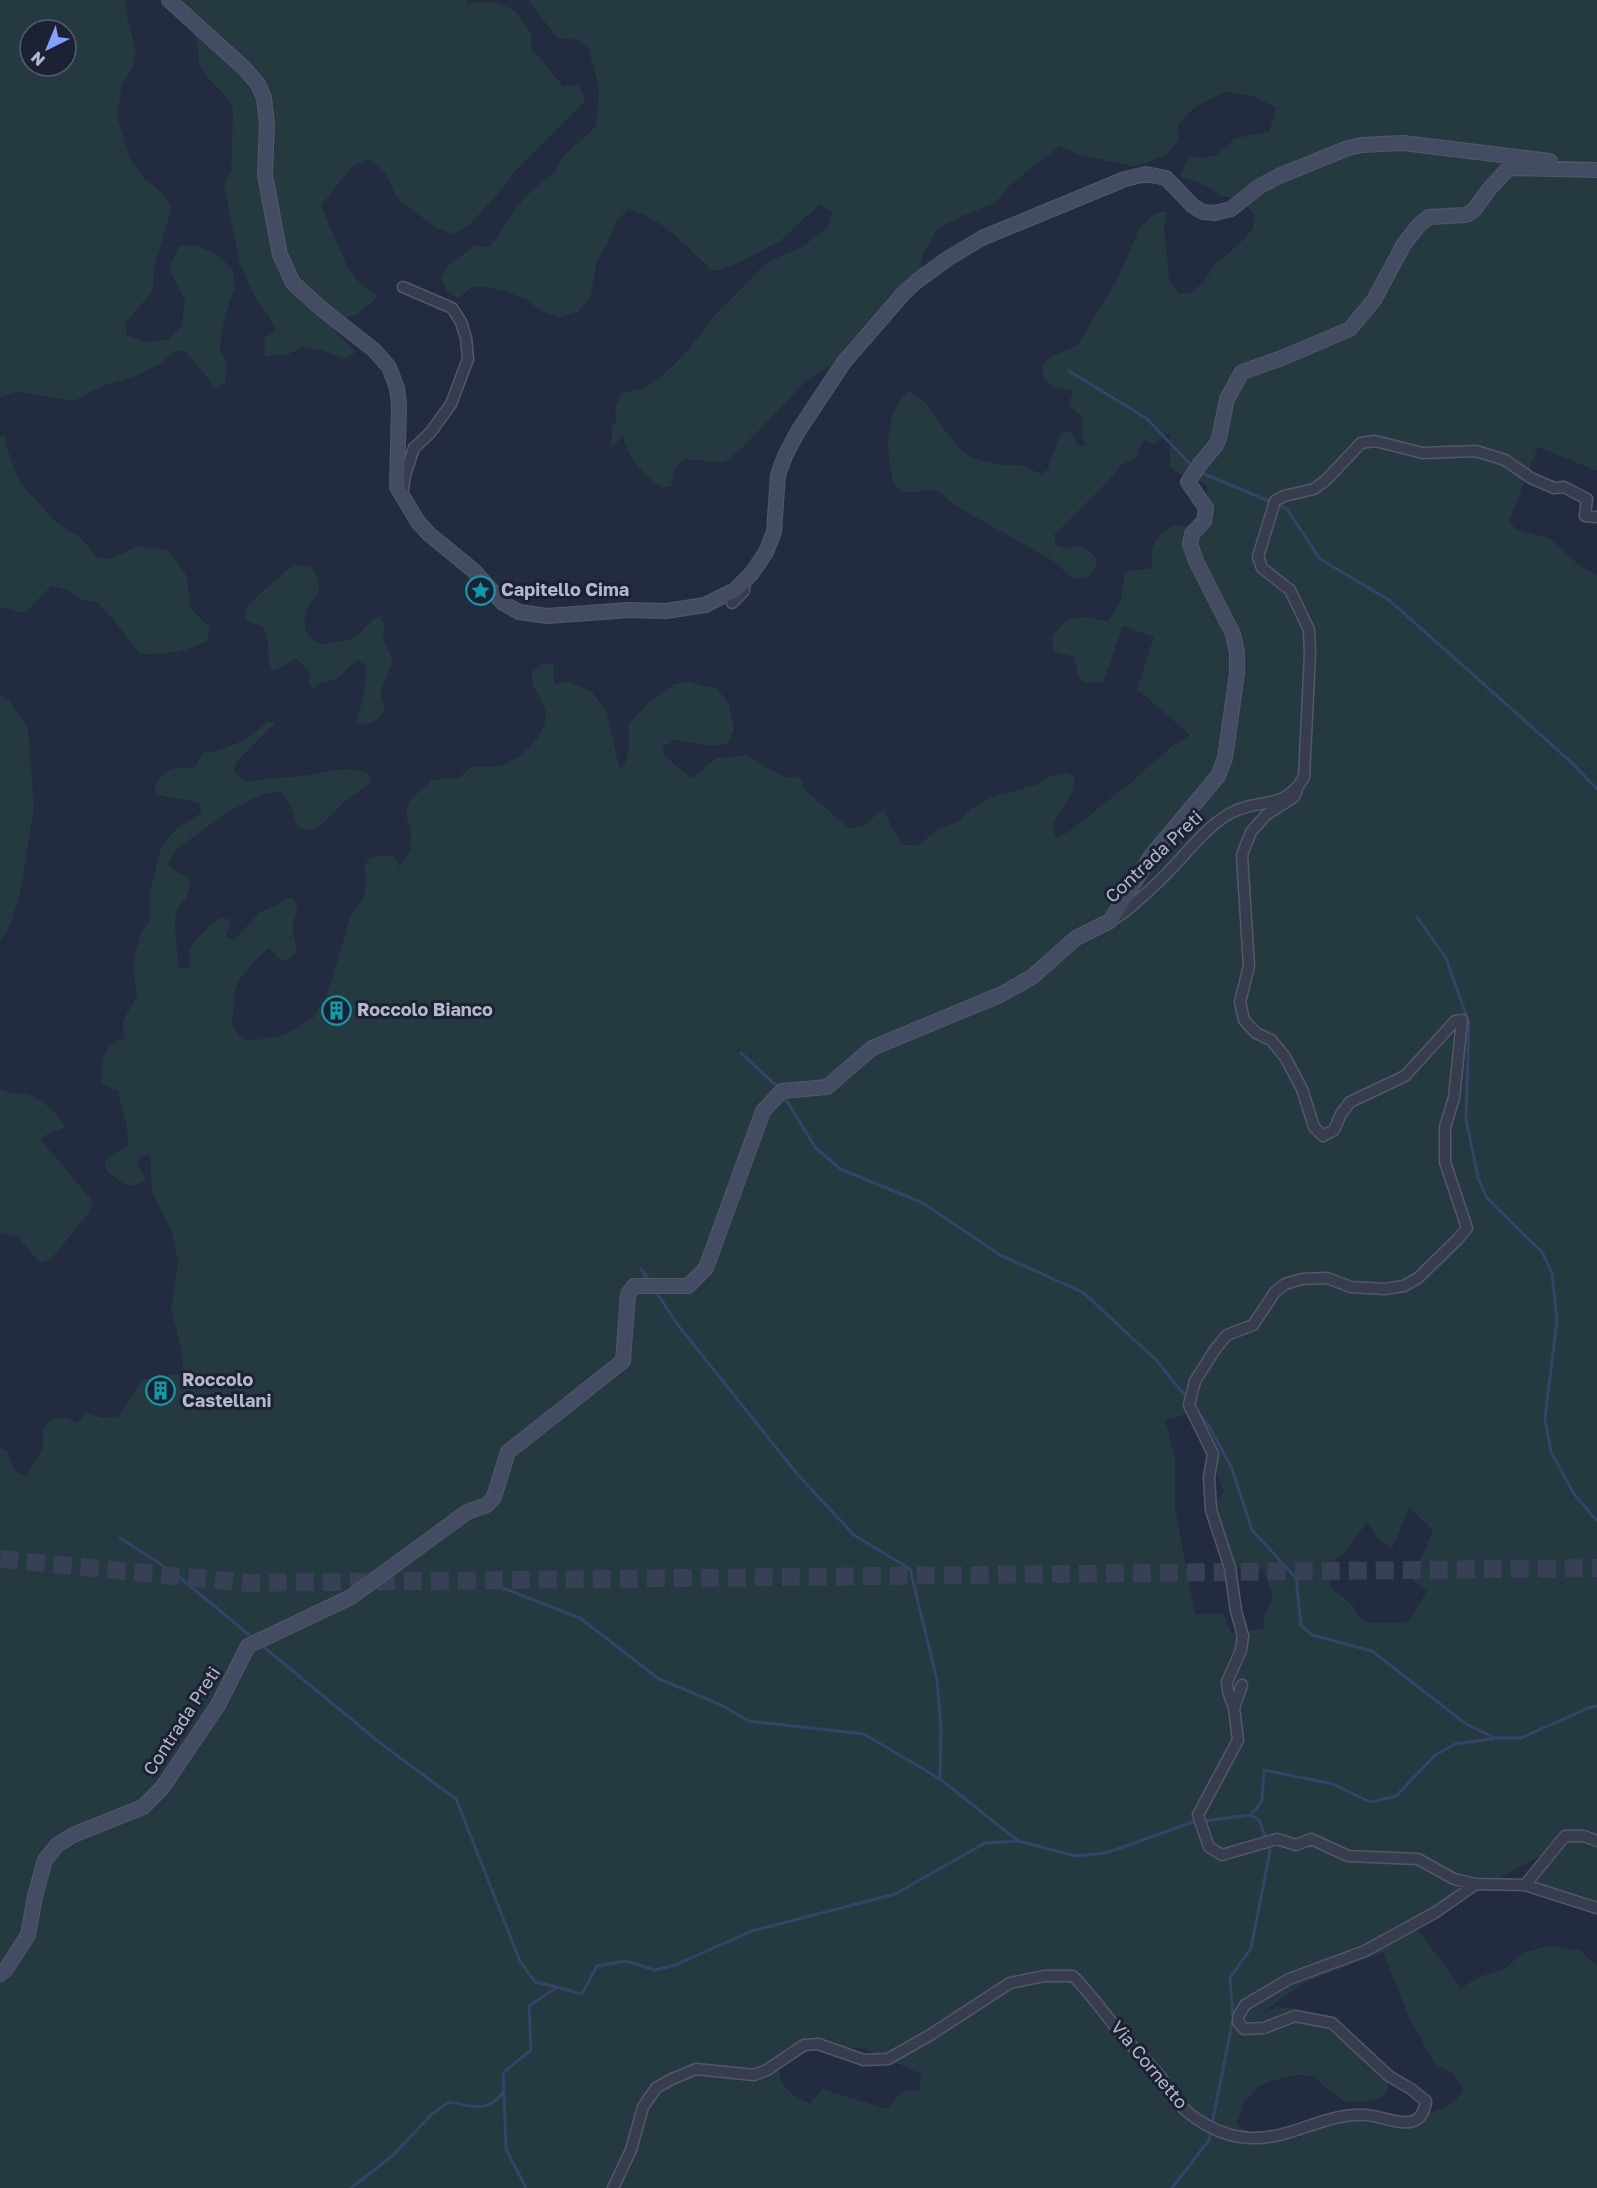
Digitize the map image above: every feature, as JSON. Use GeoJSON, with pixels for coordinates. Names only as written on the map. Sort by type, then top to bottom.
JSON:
{"type":"FeatureCollection","features":[{"type":"Feature","properties":{"kind":"street"},"geometry":{"type":"LineString","coordinates":[[169,0],[244,68],[258,84],[264,98],[267,123],[265,175],[280,255],[293,283],[322,310],[374,350],[389,367],[397,388],[399,405],[397,487],[402,498],[429,534],[473,570],[503,603],[519,612],[547,616],[628,610],[680,610],[716,601],[735,590],[761,561],[771,543],[776,520],[778,475],[785,456],[797,433],[844,362],[917,281],[982,238],[1125,179],[1146,174],[1166,178],[1198,209],[1209,213],[1220,213],[1231,209],[1254,190],[1279,176],[1362,144],[1392,142],[1554,161],[1559,168]]}},
{"type":"Feature","properties":{"kind":"street"},"geometry":{"type":"LineString","coordinates":[[1110,921],[1151,856],[1218,776],[1225,758],[1237,673],[1237,653],[1233,634],[1196,561],[1190,544],[1192,534],[1204,521],[1206,508],[1188,482],[1216,445],[1227,399],[1242,372],[1350,329],[1374,300],[1404,244],[1419,225],[1429,217],[1466,215],[1474,210],[1509,168],[1597,170]]}},
{"type":"Feature","properties":{"kind":"street"},"geometry":{"type":"LineString","coordinates":[[402,287],[452,308],[461,322],[466,338],[468,359],[451,404],[436,425],[414,448],[405,475],[402,498]]}},
{"type":"Feature","properties":{"kind":"street"},"geometry":{"type":"LineString","coordinates":[[1597,517],[1586,516],[1587,499],[1564,487],[1554,488],[1531,478],[1505,460],[1476,451],[1423,453],[1375,441],[1361,443],[1326,480],[1314,489],[1284,496],[1274,506],[1258,557],[1262,568],[1290,590],[1309,630],[1310,654],[1304,777],[1294,797],[1266,815],[1251,832],[1242,855],[1249,966],[1240,1002],[1244,1020],[1256,1032],[1271,1040],[1285,1057],[1302,1089],[1314,1127],[1323,1136],[1334,1130],[1341,1114],[1350,1102],[1405,1076],[1455,1021],[1462,1020],[1454,1098],[1445,1127],[1445,1162],[1467,1228],[1418,1278],[1404,1286],[1385,1289],[1351,1287],[1328,1278],[1302,1279],[1285,1284],[1275,1292],[1253,1325],[1227,1335],[1216,1348],[1195,1381],[1189,1405],[1213,1454],[1209,1477],[1212,1510],[1230,1568],[1236,1611],[1243,1636],[1241,1650],[1227,1682],[1234,1708],[1238,1740],[1198,1815],[1209,1847],[1222,1855],[1277,1839],[1296,1845],[1311,1839],[1348,1856],[1418,1859],[1454,1879],[1476,1884],[1525,1885],[1597,1908]]}},
{"type":"Feature","properties":{"kind":"street"},"geometry":{"type":"LineString","coordinates":[[732,603],[744,591],[744,581]]}},
{"type":"Feature","properties":{"kind":"street","name":"Contrada Preti"},"geometry":{"type":"LineString","coordinates":[[0,1974],[6,1969],[28,1935],[45,1860],[57,1845],[73,1835],[143,1806],[162,1788],[218,1706],[248,1646],[351,1598],[467,1512],[487,1505],[494,1497],[508,1452],[623,1360],[628,1294],[634,1286],[688,1286],[706,1268],[763,1111],[780,1094],[827,1087],[872,1048],[1000,994],[1032,977],[1076,938],[1122,916],[1170,871],[1200,838],[1230,813],[1255,805],[1280,801],[1297,789]]}},
{"type":"Feature","properties":{"kind":"street"},"geometry":{"type":"LineString","coordinates":[[1234,1708],[1242,1685]]}},
{"type":"Feature","properties":{"kind":"street"},"geometry":{"type":"LineString","coordinates":[[1525,1885],[1565,1836],[1584,1836],[1597,1841]]}},
{"type":"Feature","properties":{"kind":"street","name":"Via Cornetto"},"geometry":{"type":"LineString","coordinates":[[613,2188],[631,2151],[643,2107],[656,2088],[672,2079],[696,2069],[754,2075],[767,2070],[804,2045],[818,2044],[864,2060],[888,2060],[930,2036],[1010,1983],[1044,1976],[1073,1976],[1092,1995],[1122,2035],[1162,2078],[1172,2096],[1205,2125],[1218,2131],[1249,2139],[1273,2137],[1336,2117],[1367,2115],[1389,2121],[1405,2122],[1418,2119],[1424,2113],[1426,2102],[1411,2089],[1389,2076],[1332,2023],[1295,2016],[1264,2028],[1244,2029],[1238,2022],[1239,2015],[1245,2005],[1289,1979],[1365,1951],[1436,1912],[1476,1884]]}},
{"type":"Feature","properties":{"kind":"shaded area"},"geometry":{"type":"Polygon","coordinates":[[[0,0],[126,0],[127,17],[136,51],[132,69],[122,84],[117,117],[131,161],[172,207],[155,265],[152,292],[125,323],[127,335],[145,342],[168,340],[182,326],[185,300],[169,269],[179,246],[196,245],[217,255],[233,269],[235,288],[221,334],[220,348],[227,366],[225,383],[215,387],[184,351],[173,352],[161,363],[136,376],[100,387],[74,401],[17,392],[0,397],[0,0]]]}},
{"type":"Feature","properties":{"kind":"shaded area"},"geometry":{"type":"Polygon","coordinates":[[[170,0],[467,0],[467,4],[485,2],[497,4],[509,8],[519,16],[532,35],[531,48],[563,86],[579,85],[585,98],[583,103],[516,170],[504,187],[470,224],[454,235],[437,228],[408,207],[396,196],[386,174],[368,158],[350,169],[321,206],[348,268],[357,280],[376,295],[376,298],[357,315],[341,319],[330,326],[356,352],[345,359],[321,350],[304,347],[286,355],[265,356],[264,338],[276,331],[268,314],[256,300],[240,264],[224,185],[231,171],[233,109],[199,65],[198,48],[192,27],[170,0]]]}},
{"type":"Feature","properties":{"kind":"shaded area"},"geometry":{"type":"Polygon","coordinates":[[[528,0],[1597,0],[1597,471],[1538,447],[1509,521],[1516,529],[1549,538],[1579,565],[1597,575],[1597,1905],[1587,1899],[1528,1881],[1549,1851],[1414,1924],[1461,1988],[1479,1977],[1504,1969],[1523,1953],[1544,1947],[1561,1947],[1581,1951],[1597,1966],[1597,2188],[0,2188],[0,1448],[7,1451],[15,1471],[26,1476],[43,1447],[43,1430],[50,1420],[65,1417],[77,1423],[87,1413],[103,1418],[118,1417],[142,1380],[184,1373],[181,1347],[171,1310],[178,1263],[172,1232],[152,1193],[150,1155],[141,1156],[137,1164],[145,1180],[139,1184],[124,1184],[106,1170],[105,1161],[112,1154],[128,1146],[127,1127],[118,1092],[101,1082],[104,1055],[111,1045],[124,1038],[123,1020],[137,997],[133,969],[136,950],[150,915],[149,895],[160,851],[177,828],[201,813],[200,804],[156,793],[155,784],[172,769],[194,769],[202,753],[237,743],[267,722],[276,722],[237,762],[234,771],[240,778],[249,781],[352,769],[368,773],[371,781],[321,824],[309,830],[297,824],[281,791],[254,798],[177,848],[168,864],[175,871],[190,879],[187,896],[175,918],[179,968],[189,968],[190,950],[194,942],[213,922],[222,918],[231,920],[226,937],[234,940],[260,912],[277,905],[284,899],[293,898],[297,909],[293,925],[296,946],[294,955],[282,961],[269,948],[245,972],[236,989],[233,1023],[237,1033],[246,1041],[282,1036],[313,1018],[327,995],[351,915],[364,897],[367,879],[364,867],[370,857],[392,855],[400,867],[410,852],[411,833],[406,814],[410,800],[432,780],[460,777],[472,766],[493,767],[505,764],[526,751],[537,738],[545,723],[546,712],[533,686],[532,672],[543,663],[554,664],[554,685],[568,681],[592,692],[606,711],[620,770],[628,754],[628,724],[650,702],[674,684],[690,681],[703,686],[716,687],[729,704],[734,729],[728,744],[712,746],[676,740],[662,747],[663,754],[691,778],[717,758],[746,755],[785,778],[799,776],[806,791],[849,828],[862,826],[883,810],[902,845],[918,845],[939,829],[958,822],[972,808],[992,797],[1035,785],[1049,776],[1067,773],[1074,776],[1074,786],[1055,821],[1054,828],[1056,837],[1067,833],[1171,747],[1190,735],[1137,689],[1154,637],[1123,626],[1103,683],[1083,682],[1078,674],[1074,657],[1053,651],[1052,636],[1067,619],[1089,617],[1107,621],[1116,610],[1121,598],[1124,572],[1152,568],[1153,548],[1161,535],[1172,525],[1192,526],[1202,516],[1207,504],[1207,485],[1170,467],[1170,433],[1153,445],[1144,440],[1139,448],[1138,457],[1121,465],[1054,535],[1056,545],[1064,548],[1074,546],[1083,548],[1097,560],[1095,570],[1088,577],[1078,579],[1069,576],[1055,562],[956,506],[941,493],[932,490],[903,493],[892,478],[888,444],[889,431],[895,408],[909,391],[926,404],[960,449],[977,459],[1005,465],[1022,465],[1041,474],[1048,469],[1060,434],[1069,431],[1075,438],[1077,447],[1086,444],[1081,436],[1083,417],[1069,405],[1073,391],[1055,388],[1044,379],[1042,366],[1052,356],[1076,346],[1080,341],[1117,280],[1139,229],[1155,213],[1167,211],[1164,230],[1169,279],[1179,294],[1192,292],[1205,280],[1215,264],[1253,229],[1254,214],[1238,199],[1221,196],[1207,186],[1180,176],[1189,156],[1203,158],[1217,155],[1235,138],[1269,132],[1276,108],[1253,96],[1225,92],[1195,107],[1179,123],[1178,141],[1166,155],[1135,167],[1081,155],[1060,146],[1011,184],[995,203],[937,229],[923,254],[920,275],[893,297],[849,343],[830,367],[806,381],[740,450],[724,463],[685,459],[675,468],[671,486],[662,488],[643,472],[633,459],[623,436],[611,448],[612,427],[616,422],[615,408],[622,393],[645,388],[662,376],[685,354],[716,314],[761,268],[778,257],[800,248],[828,228],[832,212],[820,204],[780,241],[719,271],[710,269],[663,226],[629,209],[616,221],[606,247],[597,261],[590,298],[578,312],[560,318],[540,310],[525,299],[508,292],[485,287],[473,287],[458,298],[446,290],[441,278],[447,266],[476,245],[488,247],[498,237],[509,217],[525,197],[555,171],[563,157],[596,126],[599,89],[588,47],[577,40],[557,38],[528,0]],[[1197,1412],[1165,1420],[1175,1457],[1175,1507],[1195,1614],[1223,1613],[1231,1633],[1265,1628],[1263,1619],[1273,1596],[1263,1569],[1236,1568],[1215,1505],[1224,1492],[1197,1412]],[[1409,1508],[1392,1549],[1379,1540],[1367,1522],[1345,1552],[1329,1565],[1331,1587],[1354,1607],[1357,1615],[1366,1623],[1408,1622],[1427,1591],[1412,1581],[1433,1530],[1409,1508]],[[1383,1952],[1306,1982],[1261,2013],[1277,2007],[1300,2009],[1367,2058],[1389,2081],[1387,2093],[1380,2098],[1361,2102],[1344,2102],[1312,2076],[1299,2075],[1271,2081],[1258,2087],[1244,2101],[1237,2124],[1261,2137],[1289,2139],[1298,2137],[1325,2122],[1394,2124],[1413,2121],[1449,2105],[1459,2096],[1463,2090],[1452,2072],[1436,2066],[1409,2018],[1383,1952]],[[809,2045],[784,2049],[779,2068],[782,2082],[793,2094],[810,2104],[822,2089],[887,2109],[902,2091],[919,2090],[921,2074],[866,2049],[809,2045]]]}},
{"type":"Feature","properties":{"kind":"shaded area"},"geometry":{"type":"Polygon","coordinates":[[[0,436],[5,436],[6,446],[19,481],[51,517],[65,529],[79,536],[98,558],[111,559],[138,546],[168,550],[187,576],[190,607],[210,628],[207,641],[175,652],[140,654],[97,602],[83,600],[67,590],[51,586],[25,613],[0,607],[0,436]]]}},
{"type":"Feature","properties":{"kind":"shaded area"},"geometry":{"type":"Polygon","coordinates":[[[294,564],[312,568],[318,578],[318,592],[305,615],[306,628],[311,639],[322,644],[349,640],[380,616],[384,627],[384,640],[392,663],[380,694],[385,708],[374,722],[366,724],[356,722],[364,695],[366,667],[359,660],[338,678],[320,682],[313,689],[308,682],[310,673],[297,659],[272,671],[265,631],[262,626],[245,619],[245,609],[251,602],[294,564]]]}},
{"type":"Feature","properties":{"kind":"shaded area"},"geometry":{"type":"Polygon","coordinates":[[[0,694],[9,701],[28,727],[34,807],[20,895],[8,930],[0,940],[0,694]]]}},
{"type":"Feature","properties":{"kind":"shaded area"},"geometry":{"type":"Polygon","coordinates":[[[0,1089],[35,1097],[59,1117],[66,1127],[47,1134],[41,1140],[93,1202],[88,1214],[52,1258],[40,1263],[18,1237],[0,1233],[0,1089]]]}},
{"type":"Feature","properties":{"kind":"waterway"},"geometry":{"type":"LineString","coordinates":[[1069,371],[1146,418],[1192,466]]}},
{"type":"Feature","properties":{"kind":"waterway"},"geometry":{"type":"LineString","coordinates":[[1200,472],[1271,502]]}},
{"type":"Feature","properties":{"kind":"waterway"},"geometry":{"type":"LineString","coordinates":[[1277,504],[1287,509],[1320,559],[1389,600],[1570,761],[1597,789]]}},
{"type":"Feature","properties":{"kind":"waterway"},"geometry":{"type":"LineString","coordinates":[[1417,917],[1446,958],[1469,1023],[1466,1119],[1478,1178],[1487,1198],[1542,1252],[1552,1273],[1557,1320],[1545,1418],[1551,1452],[1574,1494],[1597,1521]]}},
{"type":"Feature","properties":{"kind":"waterway"},"geometry":{"type":"LineString","coordinates":[[741,1053],[779,1088]]}},
{"type":"Feature","properties":{"kind":"waterway"},"geometry":{"type":"LineString","coordinates":[[784,1096],[815,1147],[840,1169],[923,1203],[1000,1255],[1084,1293],[1156,1360],[1187,1398]]}},
{"type":"Feature","properties":{"kind":"waterway"},"geometry":{"type":"LineString","coordinates":[[641,1269],[650,1282]]}},
{"type":"Feature","properties":{"kind":"waterway"},"geometry":{"type":"LineString","coordinates":[[655,1290],[677,1324],[798,1475],[854,1535],[910,1569],[937,1680],[941,1728],[940,1779]]}},
{"type":"Feature","properties":{"kind":"waterway"},"geometry":{"type":"LineString","coordinates":[[1197,1411],[1209,1426],[1232,1469],[1252,1530],[1296,1578],[1301,1625],[1312,1635],[1372,1651],[1466,1724],[1495,1738]]}},
{"type":"Feature","properties":{"kind":"waterway"},"geometry":{"type":"LineString","coordinates":[[120,1538],[173,1572],[253,1638]]}},
{"type":"Feature","properties":{"kind":"waterway"},"geometry":{"type":"LineString","coordinates":[[492,1584],[580,1618],[659,1679],[719,1704],[749,1721],[864,1734],[940,1779],[1018,1841]]}},
{"type":"Feature","properties":{"kind":"waterway"},"geometry":{"type":"LineString","coordinates":[[260,1644],[384,1746],[456,1799],[520,1961],[535,1982],[557,1987]]}},
{"type":"Feature","properties":{"kind":"waterway"},"geometry":{"type":"LineString","coordinates":[[1203,1821],[1251,1815],[1262,1801],[1264,1770],[1333,1784],[1370,1802],[1396,1796],[1435,1755],[1455,1744],[1497,1738],[1521,1738],[1597,1706]]}},
{"type":"Feature","properties":{"kind":"waterway"},"geometry":{"type":"LineString","coordinates":[[1251,1815],[1259,1820],[1266,1839]]}},
{"type":"Feature","properties":{"kind":"waterway"},"geometry":{"type":"LineString","coordinates":[[351,2188],[392,2156],[432,2114],[449,2102],[479,2107],[486,2106],[498,2098],[504,2091],[503,2073],[531,2050],[529,2006],[557,1987],[582,1994],[597,1966],[626,1961],[655,1970],[675,1965],[752,1931],[895,1894],[985,1843],[1018,1841],[1076,1856],[1106,1853],[1196,1821]]}},
{"type":"Feature","properties":{"kind":"waterway"},"geometry":{"type":"LineString","coordinates":[[1212,2124],[1233,2019],[1230,1978],[1251,1948],[1270,1851],[1268,1845]]}},
{"type":"Feature","properties":{"kind":"waterway"},"geometry":{"type":"LineString","coordinates":[[504,2093],[506,2149],[526,2188]]}},
{"type":"Feature","properties":{"kind":"waterway"},"geometry":{"type":"LineString","coordinates":[[1172,2188],[1209,2140],[1211,2131]]}},
{"type":"Feature","properties":{"kind":"tunnel"},"geometry":{"type":"LineString","coordinates":[[0,1559],[248,1583],[1597,1568]]}},
{"type":"Feature","properties":{"kind":"place","name":"Capitello Cima"},"geometry":{"type":"Point","coordinates":[480,590]}},
{"type":"Feature","properties":{"kind":"place","name":"Roccolo Bianco"},"geometry":{"type":"Point","coordinates":[336,1010]}},
{"type":"Feature","properties":{"kind":"place","name":"Roccolo Castellani"},"geometry":{"type":"Point","coordinates":[161,1390]}}]}
